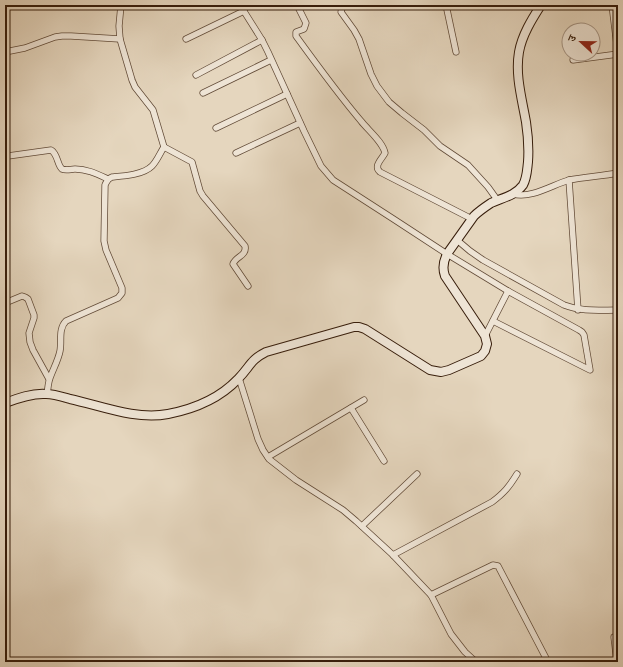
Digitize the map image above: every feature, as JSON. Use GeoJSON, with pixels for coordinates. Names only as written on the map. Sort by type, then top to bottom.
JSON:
{"type":"FeatureCollection","features":[{"type":"Feature","properties":{"kind":"street"},"geometry":{"type":"LineString","coordinates":[[121,5],[119,26],[120,39],[135,87],[153,110],[164,147],[192,162],[200,191],[203,196],[245,246],[244,253],[234,260],[233,264],[248,286]]}},
{"type":"Feature","properties":{"kind":"street"},"geometry":{"type":"LineString","coordinates":[[240,5],[262,40],[321,166],[333,180],[508,291],[582,332],[584,335],[590,370],[493,322]]}},
{"type":"Feature","properties":{"kind":"street"},"geometry":{"type":"LineString","coordinates":[[297,5],[306,23],[304,29],[296,32],[296,36],[383,147],[385,153],[377,167],[377,170],[472,219]]}},
{"type":"Feature","properties":{"kind":"street"},"geometry":{"type":"LineString","coordinates":[[388,5],[345,6],[342,8],[341,12],[359,39],[371,74],[377,86],[390,102],[424,130],[440,146],[468,165],[488,186],[498,201]]}},
{"type":"Feature","properties":{"kind":"street"},"geometry":{"type":"LineString","coordinates":[[446,5],[456,52]]}},
{"type":"Feature","properties":{"kind":"street"},"geometry":{"type":"LineString","coordinates":[[5,403],[31,395],[47,394],[130,414],[151,415],[180,411],[210,400],[228,388],[239,378],[254,359],[266,352],[354,327],[365,329],[430,370],[441,372],[449,370],[481,356],[487,344],[485,336],[445,276],[443,267],[448,252],[479,211],[490,204],[513,194],[522,186],[526,177],[528,139],[519,85],[518,54],[524,36],[541,5]]}},
{"type":"Feature","properties":{"kind":"street"},"geometry":{"type":"LineString","coordinates":[[601,56],[618,54],[612,5]]}},
{"type":"Feature","properties":{"kind":"street"},"geometry":{"type":"LineString","coordinates":[[186,39],[244,11]]}},
{"type":"Feature","properties":{"kind":"street"},"geometry":{"type":"LineString","coordinates":[[5,52],[25,48],[55,37],[62,36],[120,39]]}},
{"type":"Feature","properties":{"kind":"street"},"geometry":{"type":"LineString","coordinates":[[196,75],[262,40]]}},
{"type":"Feature","properties":{"kind":"street"},"geometry":{"type":"LineString","coordinates":[[202,93],[272,60]]}},
{"type":"Feature","properties":{"kind":"street"},"geometry":{"type":"LineString","coordinates":[[216,128],[287,94]]}},
{"type":"Feature","properties":{"kind":"street"},"geometry":{"type":"LineString","coordinates":[[236,154],[300,123]]}},
{"type":"Feature","properties":{"kind":"street"},"geometry":{"type":"LineString","coordinates":[[8,156],[52,150],[63,169],[74,168],[89,171],[108,179],[142,173],[152,166],[164,147]]}},
{"type":"Feature","properties":{"kind":"street"},"geometry":{"type":"LineString","coordinates":[[513,194],[518,196],[569,180],[618,173]]}},
{"type":"Feature","properties":{"kind":"street"},"geometry":{"type":"LineString","coordinates":[[47,394],[49,379],[59,358],[61,329],[63,324],[66,321],[118,298],[122,293],[122,288],[106,250],[104,241],[105,185],[108,179]]}},
{"type":"Feature","properties":{"kind":"street"},"geometry":{"type":"LineString","coordinates":[[569,180],[578,310]]}},
{"type":"Feature","properties":{"kind":"street"},"geometry":{"type":"LineString","coordinates":[[456,241],[483,260],[564,305],[585,311],[618,310]]}},
{"type":"Feature","properties":{"kind":"street"},"geometry":{"type":"LineString","coordinates":[[485,336],[508,291]]}},
{"type":"Feature","properties":{"kind":"street"},"geometry":{"type":"LineString","coordinates":[[5,303],[22,296],[28,299],[34,315],[29,333],[30,342],[49,379]]}},
{"type":"Feature","properties":{"kind":"street"},"geometry":{"type":"LineString","coordinates":[[239,378],[258,439],[268,457],[296,480],[343,510],[393,556],[430,595],[451,634],[465,652],[476,662]]}},
{"type":"Feature","properties":{"kind":"street"},"geometry":{"type":"LineString","coordinates":[[268,457],[364,400]]}},
{"type":"Feature","properties":{"kind":"street"},"geometry":{"type":"LineString","coordinates":[[351,408],[384,461]]}},
{"type":"Feature","properties":{"kind":"street"},"geometry":{"type":"LineString","coordinates":[[362,526],[417,474]]}},
{"type":"Feature","properties":{"kind":"street"},"geometry":{"type":"LineString","coordinates":[[393,556],[492,502],[506,490],[517,474]]}},
{"type":"Feature","properties":{"kind":"street"},"geometry":{"type":"LineString","coordinates":[[430,595],[493,565],[498,566],[548,662]]}},
{"type":"Feature","properties":{"kind":"street"},"geometry":{"type":"LineString","coordinates":[[617,662],[614,637],[618,636]]}}]}
